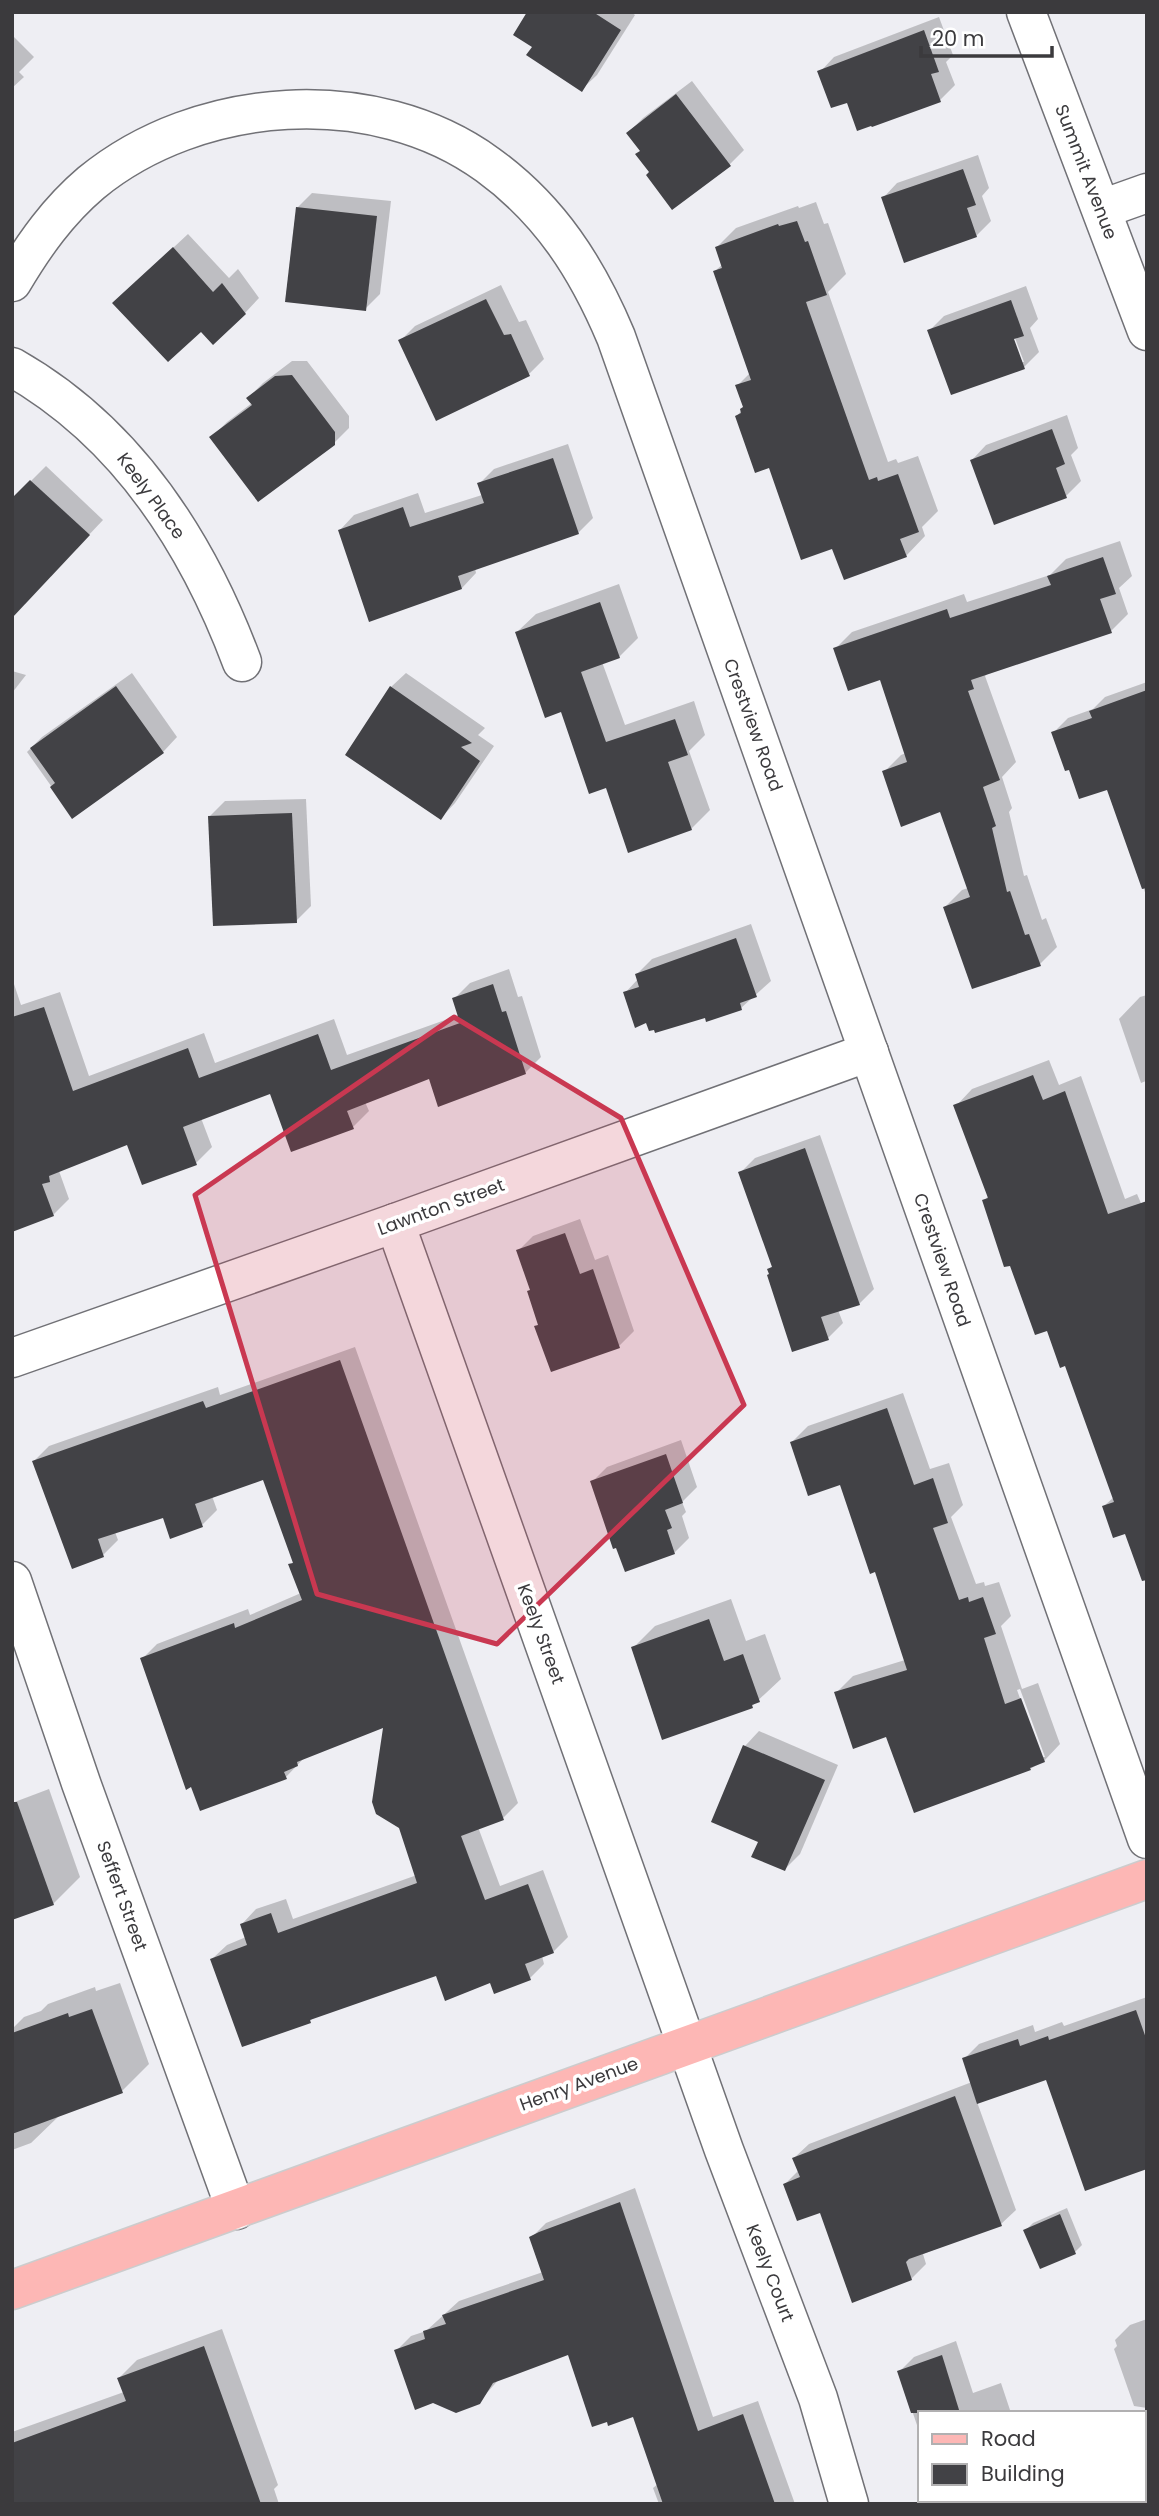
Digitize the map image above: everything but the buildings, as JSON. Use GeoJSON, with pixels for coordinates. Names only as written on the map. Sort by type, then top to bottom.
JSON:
{"type":"FeatureCollection","features":[{"type":"Feature","properties":{"kind":"main road","name":"Henry Avenue"},"geometry":{"type":"LineString","coordinates":[[12,2290],[1147,1879]]}},
{"type":"Feature","properties":{"kind":"street","name":"Summit Avenue"},"geometry":{"type":"LineString","coordinates":[[1026,12],[1147,331]]}},
{"type":"Feature","properties":{"kind":"street","name":"Crestview Road"},"geometry":{"type":"LineString","coordinates":[[12,282],[30,252],[70,202],[119,163],[173,136],[212,123],[259,113],[302,109],[352,113],[398,122],[439,137],[487,164],[520,191],[551,223],[599,296],[616,337],[1147,1839]]}},
{"type":"Feature","properties":{"kind":"street"},"geometry":{"type":"LineString","coordinates":[[1102,209],[1147,192]]}},
{"type":"Feature","properties":{"kind":"street","name":"Keely Place"},"geometry":{"type":"LineString","coordinates":[[12,367],[35,379],[80,412],[140,476],[208,579],[242,662]]}},
{"type":"Feature","properties":{"kind":"street","name":"Lawnton Street"},"geometry":{"type":"LineString","coordinates":[[12,1358],[869,1052]]}},
{"type":"Feature","properties":{"kind":"street","name":"Keely Street"},"geometry":{"type":"LineString","coordinates":[[395,1223],[686,2044]]}},
{"type":"Feature","properties":{"kind":"street","name":"Seffert Street"},"geometry":{"type":"LineString","coordinates":[[12,1581],[236,2210]]}},
{"type":"Feature","properties":{"kind":"street","name":"Keely Court"},"geometry":{"type":"LineString","coordinates":[[686,2044],[818,2398],[849,2504]]}},
{"type":"Feature","properties":{"kind":"highlighted area"},"geometry":{"type":"Polygon","coordinates":[[[454,1017],[621,1118],[744,1405],[497,1644],[317,1594],[195,1195],[454,1017]]]}}]}
